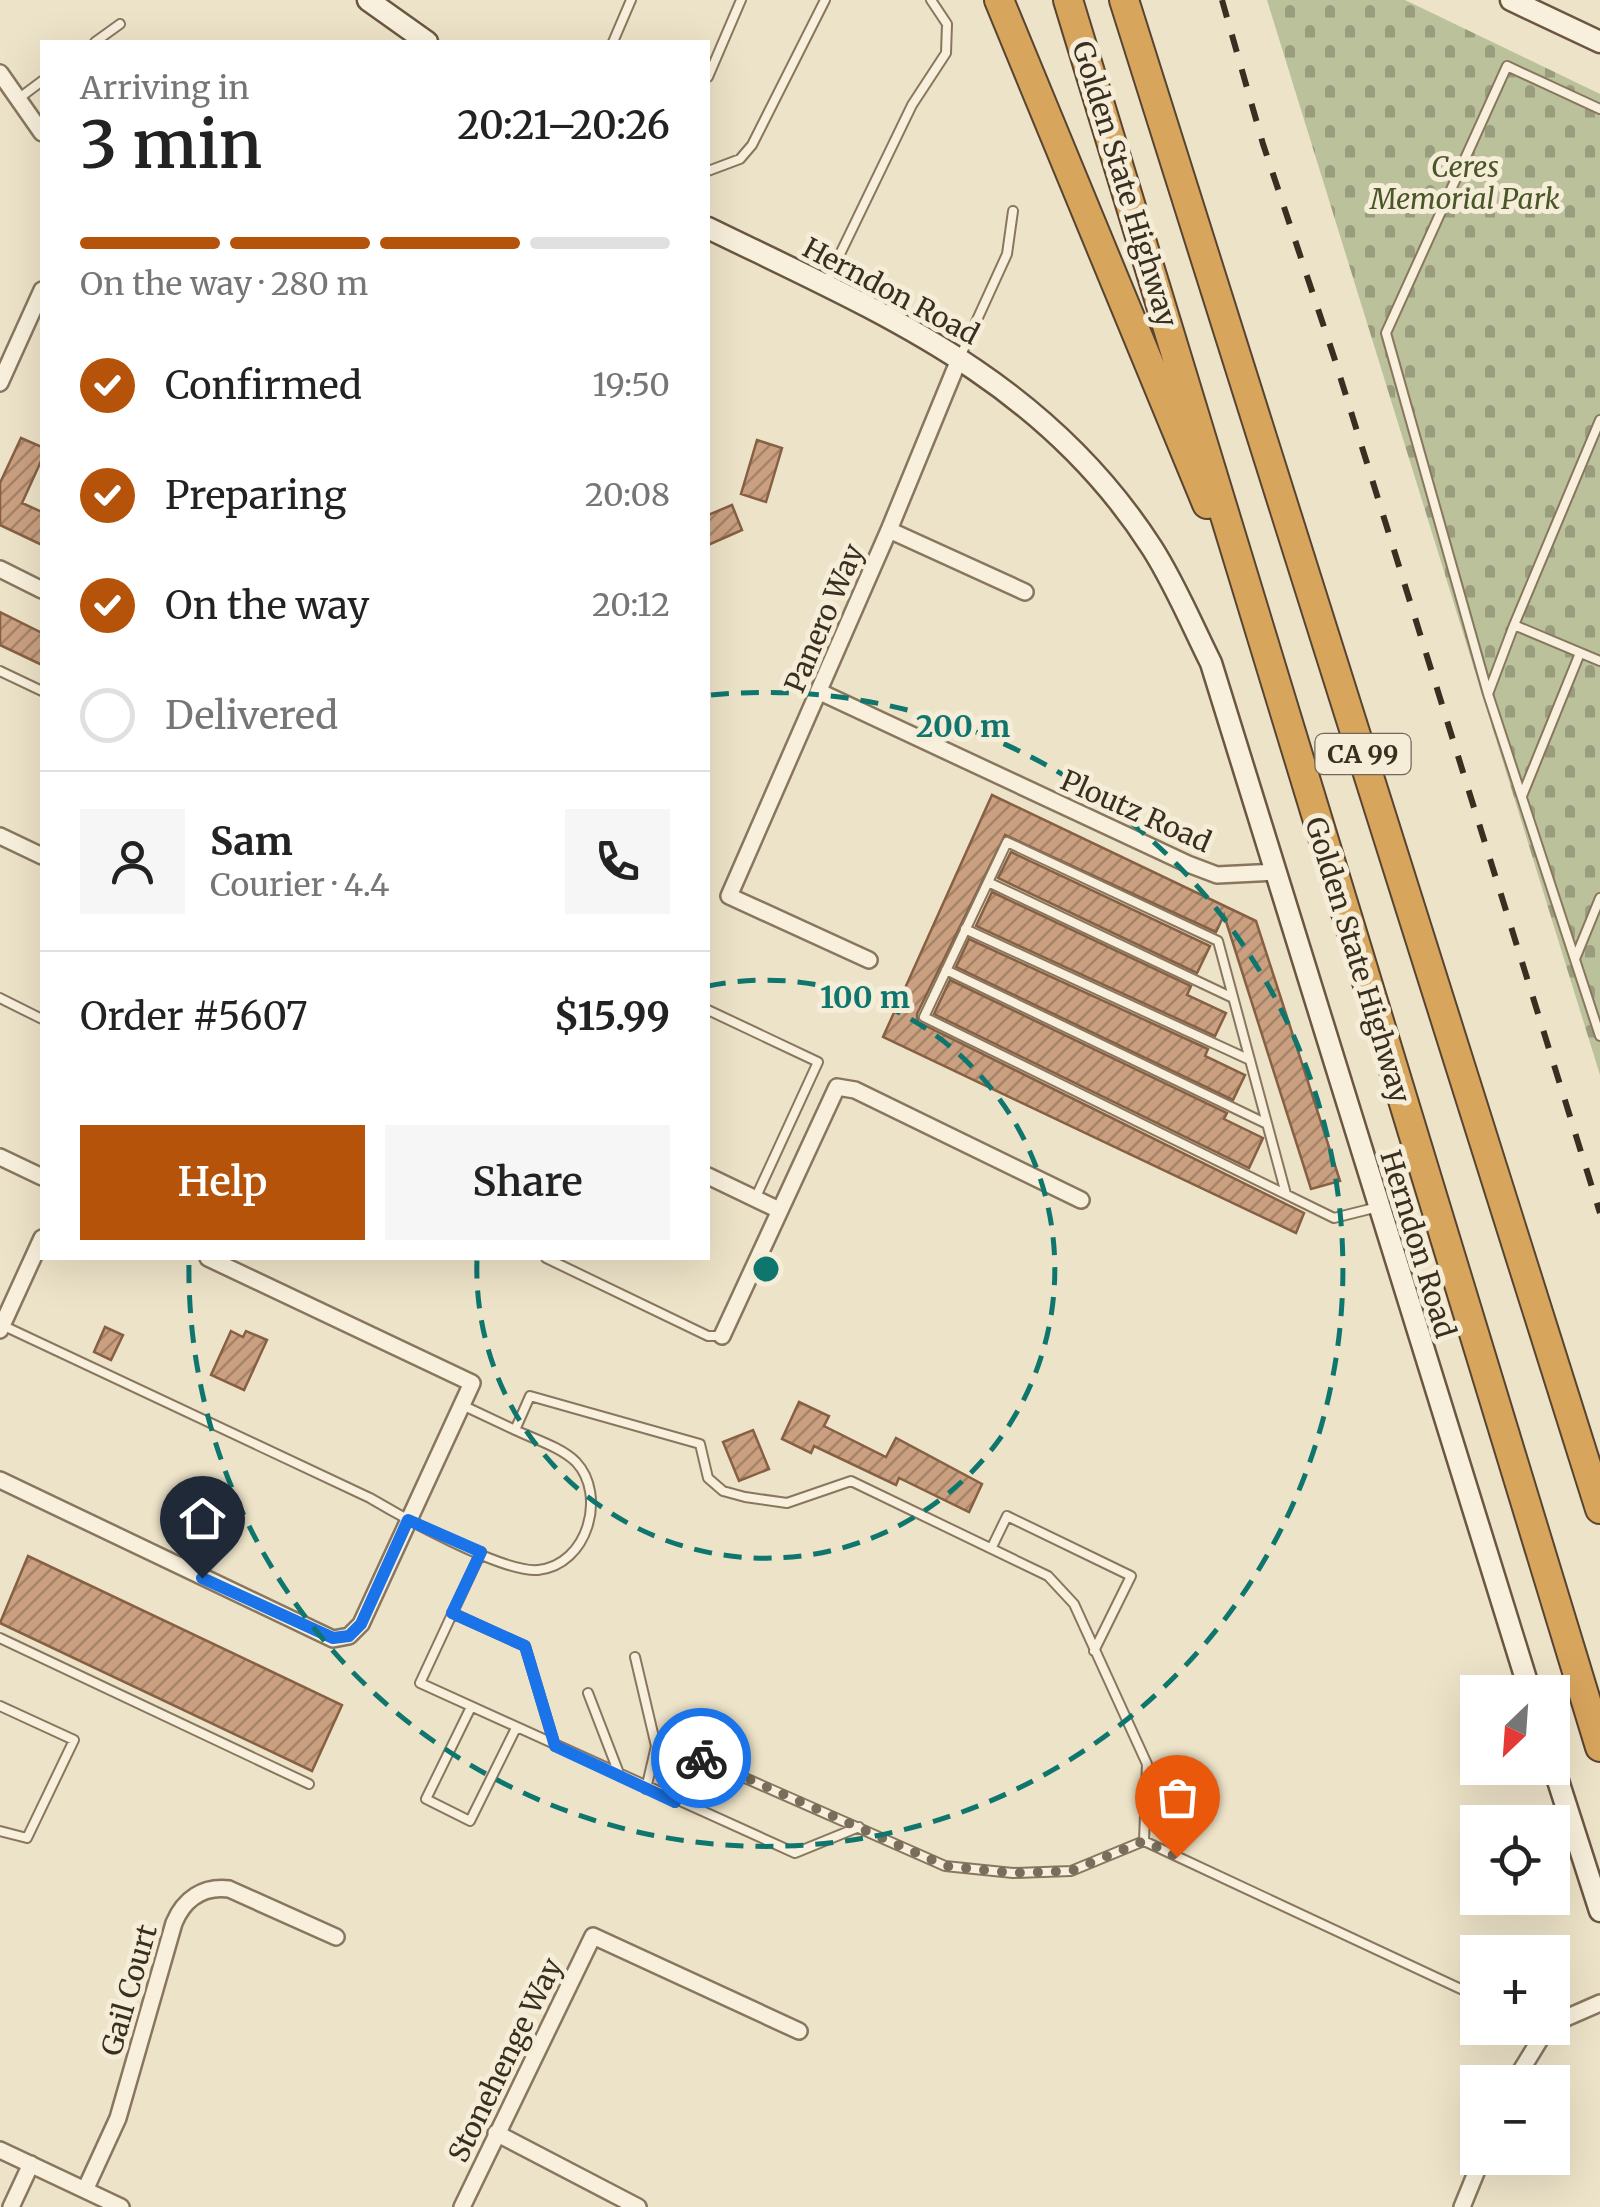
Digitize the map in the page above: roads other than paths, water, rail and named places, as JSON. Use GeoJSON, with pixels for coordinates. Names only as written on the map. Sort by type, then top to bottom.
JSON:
{"type":"FeatureCollection","features":[{"type":"Feature","properties":{"kind":"highway"},"geometry":{"type":"LineString","coordinates":[[999,0],[1264,644]]}},
{"type":"Feature","properties":{"kind":"highway","name":"Golden State Highway"},"geometry":{"type":"LineString","coordinates":[[1068,0],[1600,1747]]}},
{"type":"Feature","properties":{"kind":"highway","name":"Golden State Highway"},"geometry":{"type":"LineString","coordinates":[[1124,0],[1600,1509]]}},
{"type":"Feature","properties":{"kind":"street"},"geometry":{"type":"LineString","coordinates":[[368,0],[425,40]]}},
{"type":"Feature","properties":{"kind":"street"},"geometry":{"type":"LineString","coordinates":[[1511,0],[1600,42]]}},
{"type":"Feature","properties":{"kind":"street"},"geometry":{"type":"LineString","coordinates":[[0,73],[40,130]]}},
{"type":"Feature","properties":{"kind":"street","name":"Herndon Road"},"geometry":{"type":"LineString","coordinates":[[710,229],[916,330],[960,357],[1058,435],[1113,495],[1152,549],[1211,663],[1525,1675]]}},
{"type":"Feature","properties":{"kind":"street"},"geometry":{"type":"LineString","coordinates":[[0,383],[40,294]]}},
{"type":"Feature","properties":{"kind":"street","name":"Panero Way"},"geometry":{"type":"LineString","coordinates":[[868,960],[729,896],[890,530],[960,357]]}},
{"type":"Feature","properties":{"kind":"street"},"geometry":{"type":"LineString","coordinates":[[890,530],[1025,592]]}},
{"type":"Feature","properties":{"kind":"street"},"geometry":{"type":"LineString","coordinates":[[0,569],[40,589]]}},
{"type":"Feature","properties":{"kind":"street","name":"Ploutz Road"},"geometry":{"type":"LineString","coordinates":[[820,692],[1188,864],[1217,874],[1275,872]]}},
{"type":"Feature","properties":{"kind":"street"},"geometry":{"type":"LineString","coordinates":[[0,836],[40,855]]}},
{"type":"Feature","properties":{"kind":"street"},"geometry":{"type":"LineString","coordinates":[[722,1336],[837,1086],[854,1090],[1081,1200]]}},
{"type":"Feature","properties":{"kind":"street"},"geometry":{"type":"LineString","coordinates":[[0,1157],[40,1176]]}},
{"type":"Feature","properties":{"kind":"street"},"geometry":{"type":"LineString","coordinates":[[710,1177],[778,1210]]}},
{"type":"Feature","properties":{"kind":"street"},"geometry":{"type":"LineString","coordinates":[[1,1326],[40,1242]]}},
{"type":"Feature","properties":{"kind":"street"},"geometry":{"type":"LineString","coordinates":[[0,1480],[270,1612],[333,1638],[349,1636],[361,1624],[472,1383],[212,1260]]}},
{"type":"Feature","properties":{"kind":"street"},"geometry":{"type":"LineString","coordinates":[[1559,1785],[1600,1911]]}},
{"type":"Feature","properties":{"kind":"street","name":"Gail Court"},"geometry":{"type":"LineString","coordinates":[[86,2190],[118,2118],[174,1923],[189,1900],[212,1889],[229,1889],[336,1936]]}},
{"type":"Feature","properties":{"kind":"street","name":"Stonehenge Way"},"geometry":{"type":"LineString","coordinates":[[462,2207],[593,1936],[800,2031]]}},
{"type":"Feature","properties":{"kind":"street"},"geometry":{"type":"LineString","coordinates":[[1570,2017],[1600,2003]]}},
{"type":"Feature","properties":{"kind":"street"},"geometry":{"type":"LineString","coordinates":[[496,2133],[638,2207]]}},
{"type":"Feature","properties":{"kind":"street"},"geometry":{"type":"LineString","coordinates":[[0,2150],[120,2207]]}},
{"type":"Feature","properties":{"kind":"street"},"geometry":{"type":"LineString","coordinates":[[10,2207],[31,2164]]}},
{"type":"Feature","properties":{"kind":"street"},"geometry":{"type":"LineString","coordinates":[[1462,2207],[1475,2175]]}},
{"type":"Feature","properties":{"kind":"lane"},"geometry":{"type":"LineString","coordinates":[[613,40],[631,0]]}},
{"type":"Feature","properties":{"kind":"lane"},"geometry":{"type":"LineString","coordinates":[[710,71],[741,0]]}},
{"type":"Feature","properties":{"kind":"lane"},"geometry":{"type":"LineString","coordinates":[[710,170],[740,158],[752,146],[826,0]]}},
{"type":"Feature","properties":{"kind":"lane"},"geometry":{"type":"LineString","coordinates":[[825,285],[912,105],[946,53],[947,24],[932,0]]}},
{"type":"Feature","properties":{"kind":"lane"},"geometry":{"type":"LineString","coordinates":[[98,40],[120,24]]}},
{"type":"Feature","properties":{"kind":"lane"},"geometry":{"type":"LineString","coordinates":[[1599,1032],[1488,694],[1386,334],[1507,66],[1600,109]]}},
{"type":"Feature","properties":{"kind":"lane"},"geometry":{"type":"LineString","coordinates":[[18,98],[40,82]]}},
{"type":"Feature","properties":{"kind":"lane"},"geometry":{"type":"LineString","coordinates":[[960,357],[1007,254],[1012,210]]}},
{"type":"Feature","properties":{"kind":"lane"},"geometry":{"type":"LineString","coordinates":[[1488,694],[1600,420]]}},
{"type":"Feature","properties":{"kind":"lane"},"geometry":{"type":"LineString","coordinates":[[1514,625],[1600,661]]}},
{"type":"Feature","properties":{"kind":"lane"},"geometry":{"type":"LineString","coordinates":[[1522,796],[1580,653]]}},
{"type":"Feature","properties":{"kind":"lane"},"geometry":{"type":"LineString","coordinates":[[0,671],[40,689]]}},
{"type":"Feature","properties":{"kind":"lane"},"geometry":{"type":"LineString","coordinates":[[1286,1194],[1218,941],[1007,842],[924,1017],[1334,1218],[1378,1207]]}},
{"type":"Feature","properties":{"kind":"lane"},"geometry":{"type":"LineString","coordinates":[[988,882],[1233,998]]}},
{"type":"Feature","properties":{"kind":"lane"},"geometry":{"type":"LineString","coordinates":[[1574,959],[1600,898]]}},
{"type":"Feature","properties":{"kind":"lane"},"geometry":{"type":"LineString","coordinates":[[966,929],[1250,1060]]}},
{"type":"Feature","properties":{"kind":"lane"},"geometry":{"type":"LineString","coordinates":[[946,970],[1267,1124]]}},
{"type":"Feature","properties":{"kind":"lane"},"geometry":{"type":"LineString","coordinates":[[0,998],[40,1017]]}},
{"type":"Feature","properties":{"kind":"lane"},"geometry":{"type":"LineString","coordinates":[[710,1011],[818,1062],[755,1199]]}},
{"type":"Feature","properties":{"kind":"lane"},"geometry":{"type":"LineString","coordinates":[[550,1260],[708,1336],[722,1336]]}},
{"type":"Feature","properties":{"kind":"lane"},"geometry":{"type":"LineString","coordinates":[[1,1326],[481,1552],[518,1567],[538,1570],[568,1557],[588,1527],[592,1503],[589,1480],[574,1460],[462,1405]]}},
{"type":"Feature","properties":{"kind":"lane"},"geometry":{"type":"LineString","coordinates":[[515,1430],[530,1396],[700,1444],[702,1469],[723,1491],[787,1504],[851,1481],[1048,1576],[1074,1604],[1147,1764],[1144,1841]]}},
{"type":"Feature","properties":{"kind":"lane"},"geometry":{"type":"LineString","coordinates":[[992,1547],[1007,1516],[1131,1576],[1094,1652]]}},
{"type":"Feature","properties":{"kind":"lane"},"geometry":{"type":"LineString","coordinates":[[481,1552],[420,1683],[675,1802],[795,1852],[859,1827]]}},
{"type":"Feature","properties":{"kind":"lane"},"geometry":{"type":"LineString","coordinates":[[452,1613],[525,1646],[555,1746]]}},
{"type":"Feature","properties":{"kind":"lane"},"geometry":{"type":"LineString","coordinates":[[0,1638],[310,1784]]}},
{"type":"Feature","properties":{"kind":"lane"},"geometry":{"type":"LineString","coordinates":[[636,1656],[656,1746],[646,1788]]}},
{"type":"Feature","properties":{"kind":"lane"},"geometry":{"type":"LineString","coordinates":[[588,1693],[620,1776]]}},
{"type":"Feature","properties":{"kind":"lane"},"geometry":{"type":"LineString","coordinates":[[0,1706],[74,1740],[27,1838],[0,1830]]}},
{"type":"Feature","properties":{"kind":"lane"},"geometry":{"type":"LineString","coordinates":[[471,1707],[426,1799],[470,1821],[516,1728]]}},
{"type":"Feature","properties":{"kind":"lane"},"geometry":{"type":"LineString","coordinates":[[675,1802],[695,1756],[946,1866],[1013,1873],[1071,1871],[1144,1841],[1460,1989]]}},
{"type":"Feature","properties":{"kind":"railway"},"geometry":{"type":"LineString","coordinates":[[1222,0],[1263,144],[1334,357],[1600,1213]]}},
{"type":"Feature","properties":{"kind":"park label","name":"Ceres Memorial Park"},"geometry":{"type":"Point","coordinates":[1465,183]}}]}
